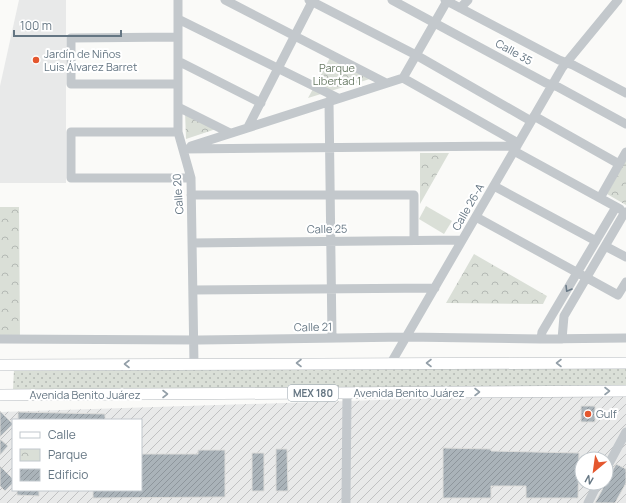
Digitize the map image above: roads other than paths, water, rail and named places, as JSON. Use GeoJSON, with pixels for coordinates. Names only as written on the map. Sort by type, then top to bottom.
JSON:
{"type":"FeatureCollection","features":[{"type":"Feature","properties":{"kind":"main road"},"geometry":{"type":"LineString","coordinates":[[0,364],[626,363]]}},
{"type":"Feature","properties":{"kind":"main road","name":"Avenida Benito Juárez"},"geometry":{"type":"LineString","coordinates":[[0,395],[626,391]]}},
{"type":"Feature","properties":{"kind":"street","name":"Calle 20"},"geometry":{"type":"LineString","coordinates":[[178,0],[178,132],[191,178],[194,364]]}},
{"type":"Feature","properties":{"kind":"street"},"geometry":{"type":"LineString","coordinates":[[225,0],[386,83]]}},
{"type":"Feature","properties":{"kind":"street","name":"Calle 35"},"geometry":{"type":"LineString","coordinates":[[392,0],[626,124]]}},
{"type":"Feature","properties":{"kind":"street"},"geometry":{"type":"LineString","coordinates":[[182,149],[403,78],[446,0],[626,93]]}},
{"type":"Feature","properties":{"kind":"street"},"geometry":{"type":"LineString","coordinates":[[460,8],[468,0]]}},
{"type":"Feature","properties":{"kind":"street","name":"Calle 26-A"},"geometry":{"type":"LineString","coordinates":[[391,363],[532,119],[549,84],[618,0]]}},
{"type":"Feature","properties":{"kind":"street"},"geometry":{"type":"LineString","coordinates":[[248,128],[295,36],[311,1],[416,55],[532,119],[619,164]]}},
{"type":"Feature","properties":{"kind":"street"},"geometry":{"type":"LineString","coordinates":[[178,19],[338,98]]}},
{"type":"Feature","properties":{"kind":"street"},"geometry":{"type":"LineString","coordinates":[[178,37],[70,38],[70,84],[178,84]]}},
{"type":"Feature","properties":{"kind":"street"},"geometry":{"type":"LineString","coordinates":[[178,61],[261,103]]}},
{"type":"Feature","properties":{"kind":"street"},"geometry":{"type":"LineString","coordinates":[[403,78],[600,198],[626,212],[564,316],[562,339]]}},
{"type":"Feature","properties":{"kind":"street"},"geometry":{"type":"LineString","coordinates":[[329,102],[332,338]]}},
{"type":"Feature","properties":{"kind":"street"},"geometry":{"type":"LineString","coordinates":[[178,107],[230,133]]}},
{"type":"Feature","properties":{"kind":"street"},"geometry":{"type":"LineString","coordinates":[[178,132],[71,132],[71,178],[191,178]]}},
{"type":"Feature","properties":{"kind":"street"},"geometry":{"type":"LineString","coordinates":[[182,149],[516,147]]}},
{"type":"Feature","properties":{"kind":"street"},"geometry":{"type":"LineString","coordinates":[[600,198],[626,152]]}},
{"type":"Feature","properties":{"kind":"street"},"geometry":{"type":"LineString","coordinates":[[494,186],[596,241]]}},
{"type":"Feature","properties":{"kind":"street"},"geometry":{"type":"LineString","coordinates":[[191,195],[414,195],[414,240]]}},
{"type":"Feature","properties":{"kind":"street"},"geometry":{"type":"LineString","coordinates":[[541,339],[542,332],[616,207]]}},
{"type":"Feature","properties":{"kind":"street"},"geometry":{"type":"LineString","coordinates":[[476,217],[618,295],[626,282]]}},
{"type":"Feature","properties":{"kind":"street","name":"Calle 25"},"geometry":{"type":"LineString","coordinates":[[192,243],[462,240]]}},
{"type":"Feature","properties":{"kind":"street"},"geometry":{"type":"LineString","coordinates":[[605,246],[626,257]]}},
{"type":"Feature","properties":{"kind":"street"},"geometry":{"type":"LineString","coordinates":[[193,290],[435,288]]}},
{"type":"Feature","properties":{"kind":"street","name":"Calle 21"},"geometry":{"type":"LineString","coordinates":[[0,339],[194,340],[406,336],[541,339],[626,338]]}},
{"type":"Feature","properties":{"kind":"street"},"geometry":{"type":"LineString","coordinates":[[346,503],[347,393]]}},
{"type":"Feature","properties":{"kind":"street"},"geometry":{"type":"LineString","coordinates":[[614,454],[626,432]]}},
{"type":"Feature","properties":{"kind":"street"},"geometry":{"type":"LineString","coordinates":[[588,503],[594,491]]}},
{"type":"Feature","properties":{"kind":"place","name":"Jardín de Niños Luis Álvarez Barret"},"geometry":{"type":"Point","coordinates":[36,60]}},
{"type":"Feature","properties":{"kind":"place","name":"Gulf"},"geometry":{"type":"Point","coordinates":[588,414]}},
{"type":"Feature","properties":{"kind":"park label","name":"Parque Libertad 1"},"geometry":{"type":"Point","coordinates":[337,74]}}]}
